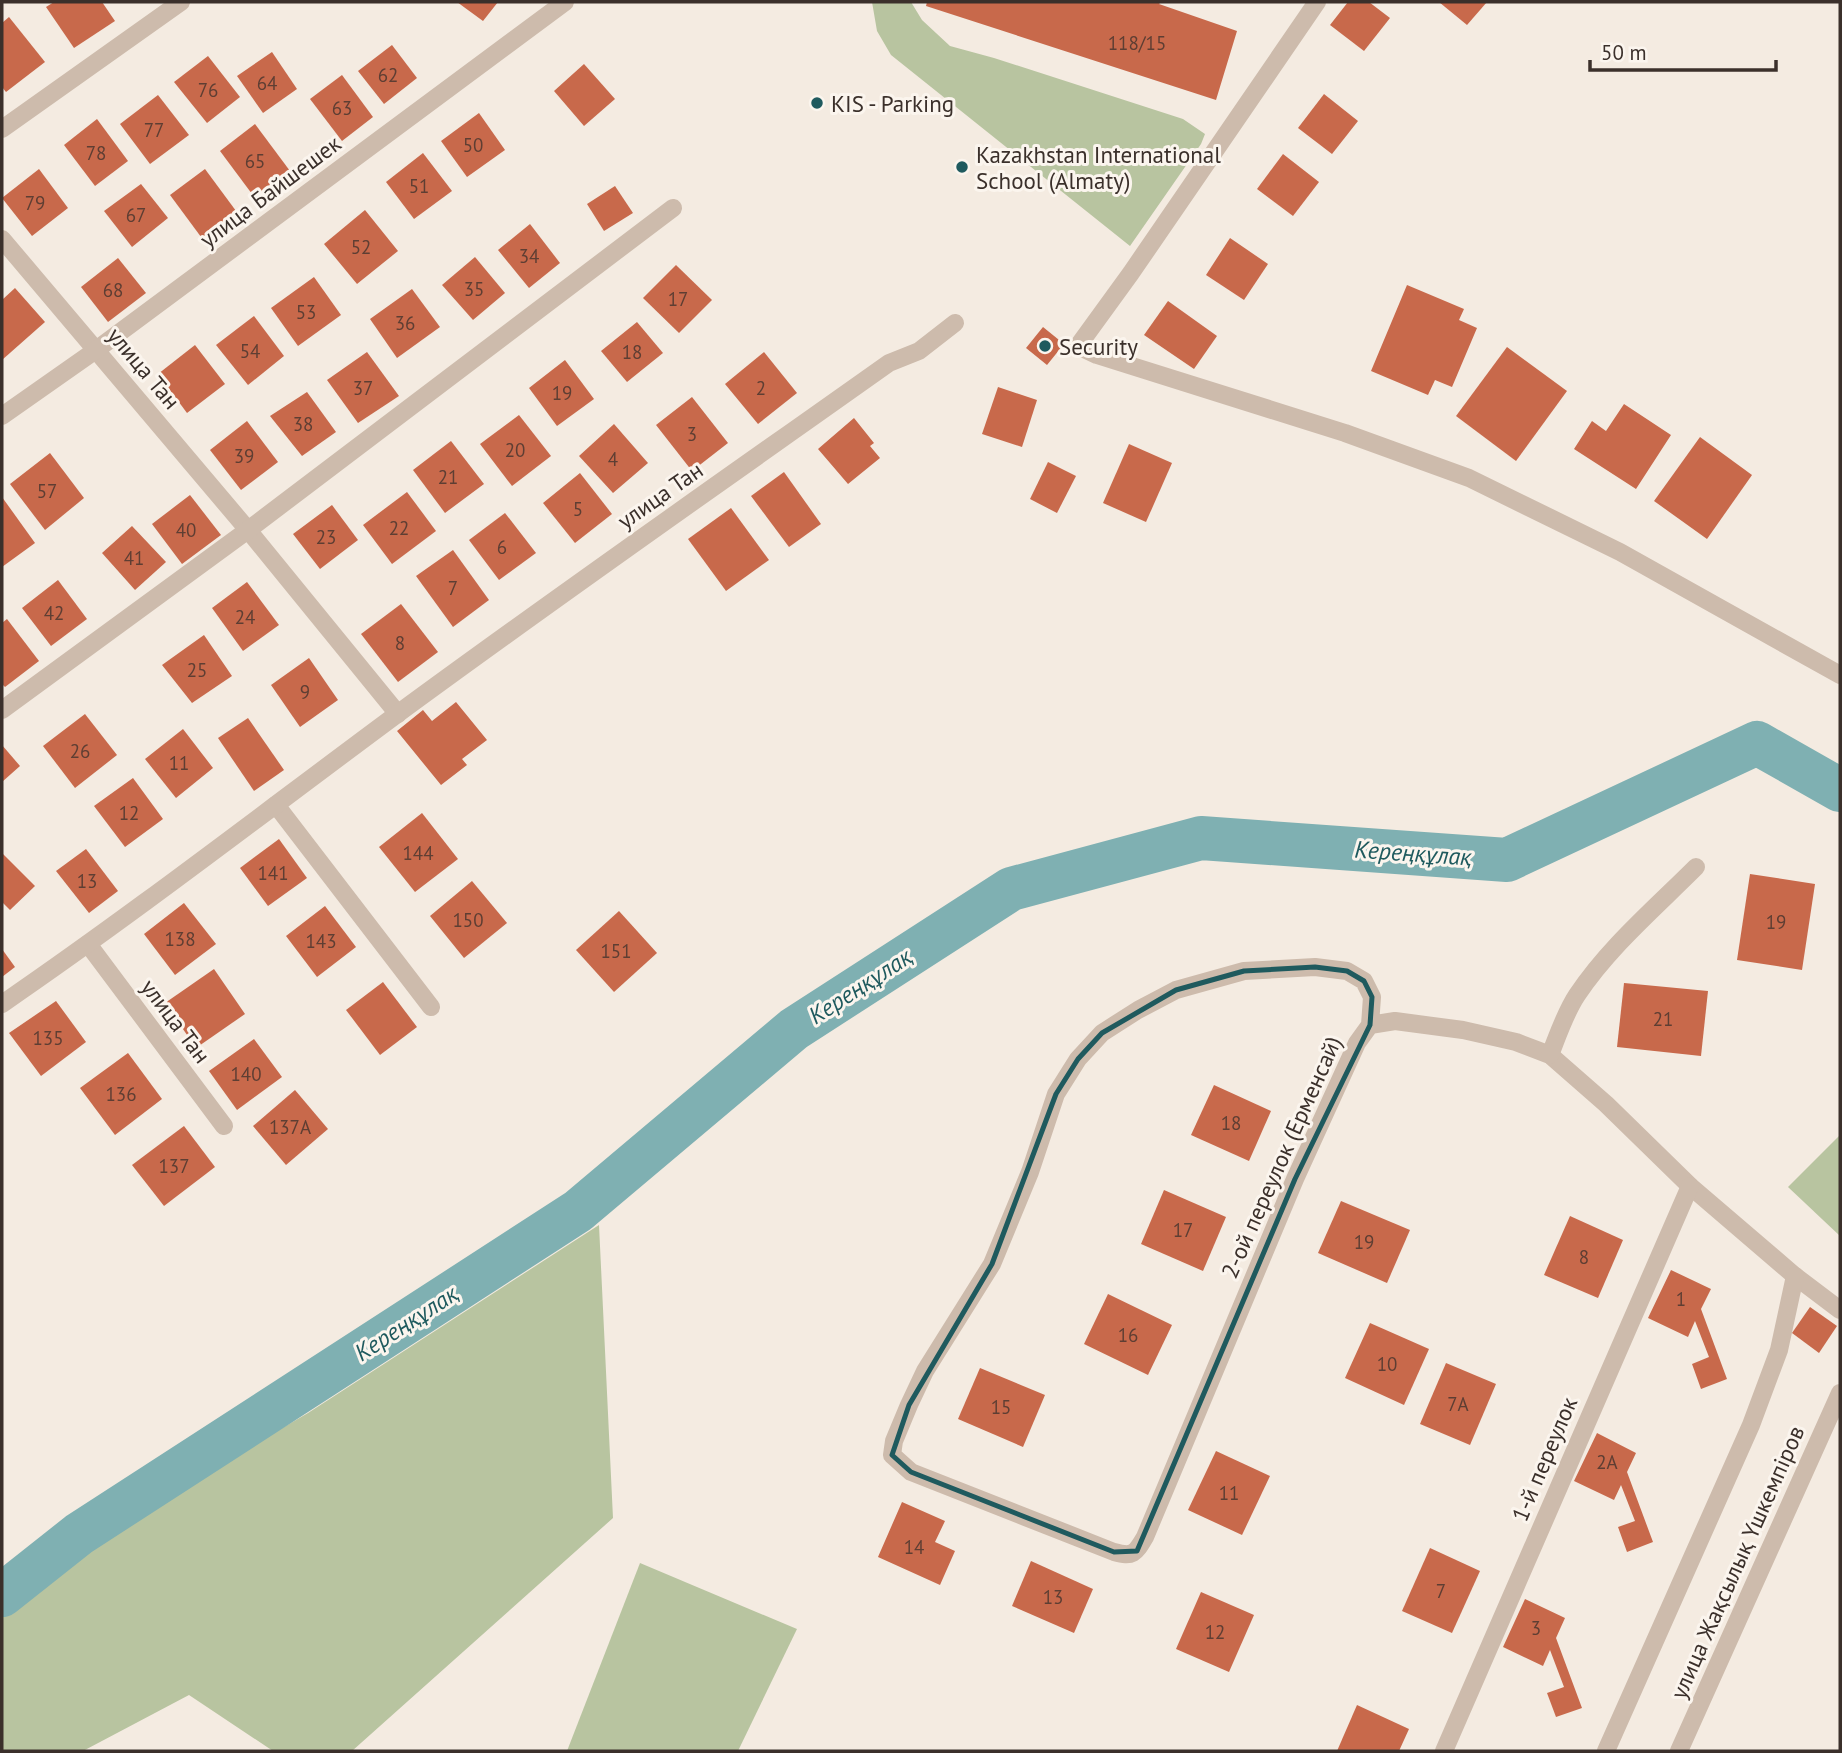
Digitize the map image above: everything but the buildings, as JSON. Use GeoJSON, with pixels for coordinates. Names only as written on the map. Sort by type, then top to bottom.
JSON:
{"type":"FeatureCollection","features":[{"type":"Feature","properties":{"kind":"street"},"geometry":{"type":"LineString","coordinates":[[2,129],[181,2]]}},
{"type":"Feature","properties":{"kind":"street","name":"улица Байшешек"},"geometry":{"type":"LineString","coordinates":[[2,416],[96,350],[565,2]]}},
{"type":"Feature","properties":{"kind":"street"},"geometry":{"type":"LineString","coordinates":[[1317,2],[1079,346],[1097,355],[1345,433],[1469,478],[1620,552],[1840,675]]}},
{"type":"Feature","properties":{"kind":"street"},"geometry":{"type":"LineString","coordinates":[[2,710],[248,530],[673,208]]}},
{"type":"Feature","properties":{"kind":"street","name":"улица Тан"},"geometry":{"type":"LineString","coordinates":[[2,239],[248,530],[398,713]]}},
{"type":"Feature","properties":{"kind":"street","name":"улица Тан"},"geometry":{"type":"LineString","coordinates":[[2,1004],[88,944],[398,713],[664,522],[889,363],[919,351],[955,323]]}},
{"type":"Feature","properties":{"kind":"street"},"geometry":{"type":"LineString","coordinates":[[276,805],[431,1007]]}},
{"type":"Feature","properties":{"kind":"street"},"geometry":{"type":"LineString","coordinates":[[1550,1055],[1575,997],[1585,984],[1612,950],[1696,867]]}},
{"type":"Feature","properties":{"kind":"street","name":"улица Тан"},"geometry":{"type":"LineString","coordinates":[[88,944],[224,1126]]}},
{"type":"Feature","properties":{"kind":"street","name":"2-ой переулок (Ерменсай)"},"geometry":{"type":"LineString","coordinates":[[1370,1025],[1372,997],[1364,981],[1347,971],[1315,967],[1244,971],[1176,990],[1102,1033],[1078,1059],[1056,1094],[1030,1172],[992,1264],[925,1371],[894,1441],[892,1455],[911,1472],[1114,1552],[1127,1555],[1137,1551],[1296,1179],[1357,1044],[1370,1025],[1395,1021],[1463,1030],[1516,1042],[1550,1055],[1606,1104],[1690,1186],[1795,1276],[1840,1310]]}},
{"type":"Feature","properties":{"kind":"street","name":"1-й переулок"},"geometry":{"type":"LineString","coordinates":[[1444,1751],[1690,1186]]}},
{"type":"Feature","properties":{"kind":"street"},"geometry":{"type":"LineString","coordinates":[[1606,1751],[1751,1425],[1779,1350],[1795,1276]]}},
{"type":"Feature","properties":{"kind":"street","name":"улица Жақсылық Үшкемпіров"},"geometry":{"type":"LineString","coordinates":[[1679,1751],[1840,1393]]}},
{"type":"Feature","properties":{"kind":"highlighted area"},"geometry":{"type":"Polygon","coordinates":[[[1315,967],[1347,971],[1364,981],[1372,997],[1370,1025],[1295,1179],[1137,1551],[1114,1552],[911,1472],[892,1455],[909,1405],[992,1264],[1056,1094],[1078,1059],[1102,1033],[1176,990],[1244,971],[1315,967]]]}},
{"type":"Feature","properties":{"kind":"green space"},"geometry":{"type":"Polygon","coordinates":[[[872,2],[911,2],[922,20],[950,46],[1183,119],[1205,134],[1201,144],[1130,246],[891,55],[877,31],[872,2]]]}},
{"type":"Feature","properties":{"kind":"green space"},"geometry":{"type":"Polygon","coordinates":[[[1840,1135],[1840,1236],[1788,1187],[1840,1135]]]}},
{"type":"Feature","properties":{"kind":"green space"},"geometry":{"type":"Polygon","coordinates":[[[599,1225],[613,1518],[352,1751],[273,1751],[189,1695],[83,1751],[2,1751],[2,1591],[308,1413],[599,1225]]]}},
{"type":"Feature","properties":{"kind":"green space"},"geometry":{"type":"Polygon","coordinates":[[[640,1563],[797,1629],[738,1751],[567,1751],[640,1563]]]}},
{"type":"Feature","properties":{"kind":"waterway","name":"Кереңқұлақ"},"geometry":{"type":"LineString","coordinates":[[2,1595],[79,1534],[578,1211],[794,1029],[1011,889],[1201,838],[1507,860],[1757,743],[1840,790]]}},
{"type":"Feature","properties":{"kind":"place","name":"KIS - Parking"},"geometry":{"type":"Point","coordinates":[817,103]}},
{"type":"Feature","properties":{"kind":"place","name":"Kazakhstan International School (Almaty)"},"geometry":{"type":"Point","coordinates":[962,167]}},
{"type":"Feature","properties":{"kind":"place","name":"Security"},"geometry":{"type":"Point","coordinates":[1045,346]}}]}
